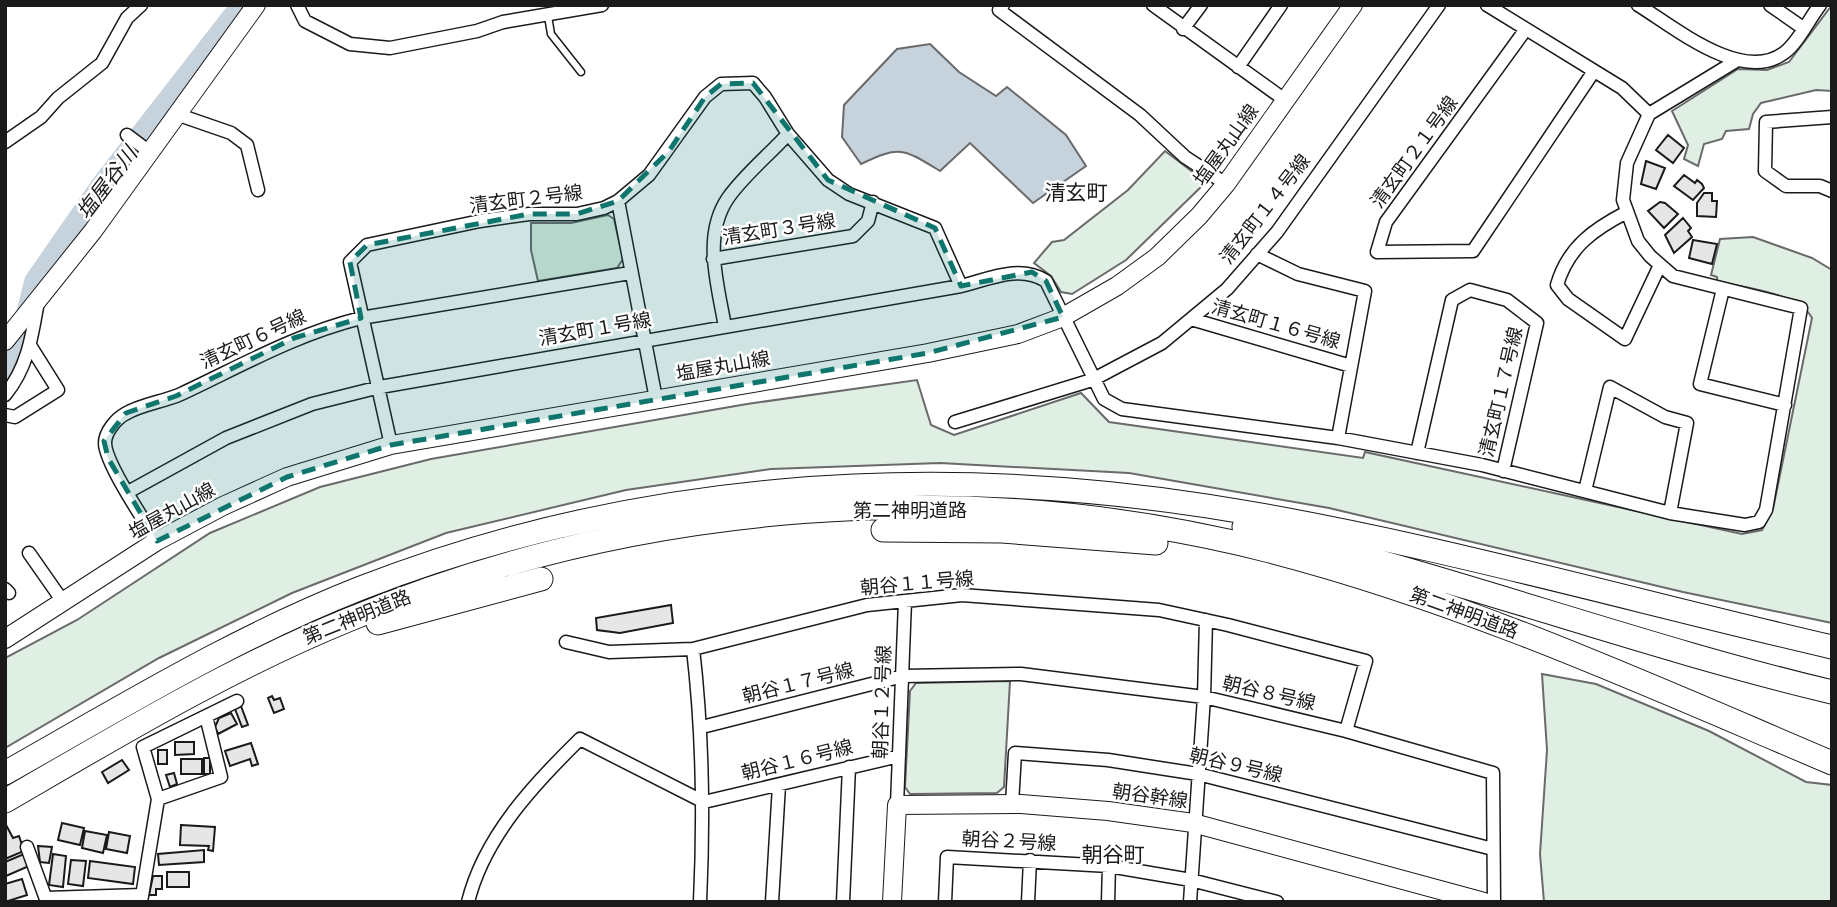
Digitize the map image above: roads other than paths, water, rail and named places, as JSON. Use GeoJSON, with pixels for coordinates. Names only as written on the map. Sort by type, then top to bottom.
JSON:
{"type":"FeatureCollection","features":[{"type":"Feature","properties":{"kind":"highway","name":"第二神明道路"},"geometry":{"type":"LineString","coordinates":[[5,773],[214,655],[303,612],[418,567],[522,535],[646,508],[780,490],[892,484],[1010,487],[1143,498],[1264,516],[1401,545],[1832,647]]}},
{"type":"Feature","properties":{"kind":"highway","name":"第二神明道路"},"geometry":{"type":"LineString","coordinates":[[1010,487],[1144,507],[1273,534],[1690,656],[1832,692]]}},
{"type":"Feature","properties":{"kind":"highway","name":"第二神明道路"},"geometry":{"type":"LineString","coordinates":[[5,801],[176,703],[285,647],[373,610],[465,577],[521,560],[637,533],[766,515],[885,508],[1070,517],[1141,525],[1267,551],[1332,569],[1516,632],[1832,763]]}},
{"type":"Feature","properties":{"kind":"highway"},"geometry":{"type":"LineString","coordinates":[[883,530],[1088,536],[1175,545],[1332,569]]}},
{"type":"Feature","properties":{"kind":"highway"},"geometry":{"type":"LineString","coordinates":[[176,703],[373,624],[541,579]]}},
{"type":"Feature","properties":{"kind":"street"},"geometry":{"type":"LineString","coordinates":[[5,142],[41,117],[58,98],[102,63],[127,18],[141,5]]}},
{"type":"Feature","properties":{"kind":"street"},"geometry":{"type":"LineString","coordinates":[[297,5],[305,21],[350,44],[390,48],[477,31],[503,22],[602,5]]}},
{"type":"Feature","properties":{"kind":"street"},"geometry":{"type":"LineString","coordinates":[[1003,5],[999,10],[1140,115],[1185,157],[1226,184]]}},
{"type":"Feature","properties":{"kind":"street"},"geometry":{"type":"LineString","coordinates":[[1153,5],[1285,100]]}},
{"type":"Feature","properties":{"kind":"street"},"geometry":{"type":"LineString","coordinates":[[1183,29],[1200,5]]}},
{"type":"Feature","properties":{"kind":"street"},"geometry":{"type":"LineString","coordinates":[[1238,67],[1281,5]]}},
{"type":"Feature","properties":{"kind":"street","name":"塩屋丸山線"},"geometry":{"type":"LineString","coordinates":[[5,639],[65,603],[157,541],[213,510],[287,477],[391,445],[928,354],[1018,334],[1063,317],[1117,286],[1157,257],[1192,224],[1226,184],[1353,5]]}},
{"type":"Feature","properties":{"kind":"street","name":"清玄町１４号線"},"geometry":{"type":"LineString","coordinates":[[955,422],[1092,380],[1162,343],[1227,289],[1277,232],[1439,5]]}},
{"type":"Feature","properties":{"kind":"street"},"geometry":{"type":"LineString","coordinates":[[1488,5],[1622,88],[1649,114]]}},
{"type":"Feature","properties":{"kind":"street"},"geometry":{"type":"LineString","coordinates":[[1638,5],[1714,51],[1736,61],[1762,62],[1784,53],[1820,5]]}},
{"type":"Feature","properties":{"kind":"street"},"geometry":{"type":"LineString","coordinates":[[1770,5],[1803,28]]}},
{"type":"Feature","properties":{"kind":"street"},"geometry":{"type":"LineString","coordinates":[[8,337],[151,153],[254,9]]}},
{"type":"Feature","properties":{"kind":"street","name":"清玄町２１号線"},"geometry":{"type":"LineString","coordinates":[[1526,29],[1386,222],[1377,252],[1473,251],[1594,71]]}},
{"type":"Feature","properties":{"kind":"street"},"geometry":{"type":"LineString","coordinates":[[1723,289],[1700,384],[1785,405],[1801,308],[1673,276],[1638,241],[1623,200],[1627,163],[1649,114],[1736,61]]}},
{"type":"Feature","properties":{"kind":"street","name":"清玄町２号線"},"geometry":{"type":"LineString","coordinates":[[391,445],[350,262],[367,245],[529,214],[577,214],[618,201],[649,175],[705,97],[721,84],[752,83],[765,97],[788,134],[828,180],[849,194],[935,228],[961,286]]}},
{"type":"Feature","properties":{"kind":"street"},"geometry":{"type":"LineString","coordinates":[[179,115],[231,134],[247,145],[258,190]]}},
{"type":"Feature","properties":{"kind":"street"},"geometry":{"type":"LineString","coordinates":[[1832,117],[1766,121],[1765,170],[1786,186],[1820,186],[1832,191]]}},
{"type":"Feature","properties":{"kind":"street"},"geometry":{"type":"LineString","coordinates":[[725,327],[713,259],[716,227],[728,199],[788,134]]}},
{"type":"Feature","properties":{"kind":"street"},"geometry":{"type":"LineString","coordinates":[[127,135],[151,153]]}},
{"type":"Feature","properties":{"kind":"street"},"geometry":{"type":"LineString","coordinates":[[618,201],[656,398]]}},
{"type":"Feature","properties":{"kind":"street","name":"清玄町３号線"},"geometry":{"type":"LineString","coordinates":[[713,259],[853,236],[868,221],[873,202]]}},
{"type":"Feature","properties":{"kind":"street"},"geometry":{"type":"LineString","coordinates":[[1628,212],[1590,232],[1561,271],[1558,285],[1568,299],[1625,339],[1660,265]]}},
{"type":"Feature","properties":{"kind":"street"},"geometry":{"type":"LineString","coordinates":[[1257,254],[1298,274],[1365,291],[1338,438]]}},
{"type":"Feature","properties":{"kind":"street","name":"清玄町６号線"},"geometry":{"type":"LineString","coordinates":[[157,541],[108,458],[104,441],[113,425],[126,413],[176,396],[294,338],[361,318],[630,272]]}},
{"type":"Feature","properties":{"kind":"street","name":"清玄町１号線"},"geometry":{"type":"LineString","coordinates":[[128,492],[226,438],[312,404],[380,387],[961,286],[1016,272],[1032,272],[1046,281],[1092,380],[1104,399],[1122,409],[1338,438],[1503,471],[1670,513],[1745,525],[1759,522],[1766,510],[1785,405]]}},
{"type":"Feature","properties":{"kind":"street","name":"清玄町１７号線"},"geometry":{"type":"LineString","coordinates":[[1417,453],[1452,300],[1469,290],[1507,300],[1536,323],[1503,471]]}},
{"type":"Feature","properties":{"kind":"street"},"geometry":{"type":"LineString","coordinates":[[5,395],[18,379],[31,347],[38,301]]}},
{"type":"Feature","properties":{"kind":"street","name":"清玄町１６号線"},"geometry":{"type":"LineString","coordinates":[[1191,319],[1351,366]]}},
{"type":"Feature","properties":{"kind":"street"},"geometry":{"type":"LineString","coordinates":[[5,415],[15,416],[58,390],[31,347]]}},
{"type":"Feature","properties":{"kind":"street"},"geometry":{"type":"LineString","coordinates":[[1585,491],[1610,387],[1665,417],[1687,423],[1670,513]]}},
{"type":"Feature","properties":{"kind":"street"},"geometry":{"type":"LineString","coordinates":[[29,553],[65,603]]}},
{"type":"Feature","properties":{"kind":"street","name":"朝谷１１号線"},"geometry":{"type":"LineString","coordinates":[[566,642],[609,652],[693,649],[867,605],[962,595],[1159,610],[1366,662],[1346,731]]}},
{"type":"Feature","properties":{"kind":"street","name":"朝谷１２号線"},"geometry":{"type":"LineString","coordinates":[[897,805],[905,601]]}},
{"type":"Feature","properties":{"kind":"street"},"geometry":{"type":"LineString","coordinates":[[1190,902],[1204,697],[1206,620]]}},
{"type":"Feature","properties":{"kind":"street"},"geometry":{"type":"LineString","coordinates":[[693,649],[702,727],[704,802],[700,902]]}},
{"type":"Feature","properties":{"kind":"street","name":"朝谷８号線"},"geometry":{"type":"LineString","coordinates":[[903,676],[1021,674],[1204,697],[1346,731],[1493,773],[1493,902]]}},
{"type":"Feature","properties":{"kind":"street","name":"朝谷１７号線"},"geometry":{"type":"LineString","coordinates":[[702,727],[903,676]]}},
{"type":"Feature","properties":{"kind":"street"},"geometry":{"type":"LineString","coordinates":[[27,847],[46,900],[141,898],[158,799],[143,747],[237,701]]}},
{"type":"Feature","properties":{"kind":"street"},"geometry":{"type":"LineString","coordinates":[[158,799],[222,777],[206,716]]}},
{"type":"Feature","properties":{"kind":"street"},"geometry":{"type":"LineString","coordinates":[[468,902],[472,886],[499,832],[543,775],[580,739],[704,802]]}},
{"type":"Feature","properties":{"kind":"street","name":"朝谷９号線"},"geometry":{"type":"LineString","coordinates":[[1012,804],[1015,753],[1108,760],[1198,774],[1493,849]]}},
{"type":"Feature","properties":{"kind":"street","name":"朝谷１６号線"},"geometry":{"type":"LineString","coordinates":[[704,802],[899,756]]}},
{"type":"Feature","properties":{"kind":"street"},"geometry":{"type":"LineString","coordinates":[[843,902],[849,767]]}},
{"type":"Feature","properties":{"kind":"street"},"geometry":{"type":"LineString","coordinates":[[772,902],[779,785]]}},
{"type":"Feature","properties":{"kind":"street","name":"朝谷幹線"},"geometry":{"type":"LineString","coordinates":[[897,805],[1012,804],[1108,811],[1194,823],[1485,902]]}},
{"type":"Feature","properties":{"kind":"street"},"geometry":{"type":"LineString","coordinates":[[892,902],[897,805]]}},
{"type":"Feature","properties":{"kind":"street","name":"朝谷２号線"},"geometry":{"type":"LineString","coordinates":[[945,902],[947,857],[1109,866],[1191,880],[1274,901]]}},
{"type":"Feature","properties":{"kind":"street"},"geometry":{"type":"LineString","coordinates":[[1028,902],[1030,860]]}},
{"type":"Feature","properties":{"kind":"street"},"geometry":{"type":"LineString","coordinates":[[1108,902],[1109,866]]}},
{"type":"Feature","properties":{"kind":"lane"},"geometry":{"type":"LineString","coordinates":[[548,16],[551,34],[581,72]]}},
{"type":"Feature","properties":{"kind":"waterway","name":"塩屋谷川"},"geometry":{"type":"LineString","coordinates":[[5,381],[18,356],[36,282],[104,184],[241,8],[248,5]]}},
{"type":"Feature","properties":{"kind":"district","name":"清玄町"},"geometry":{"type":"Point","coordinates":[1076,193]}},
{"type":"Feature","properties":{"kind":"district","name":"朝谷町"},"geometry":{"type":"Point","coordinates":[1113,855]}}]}
